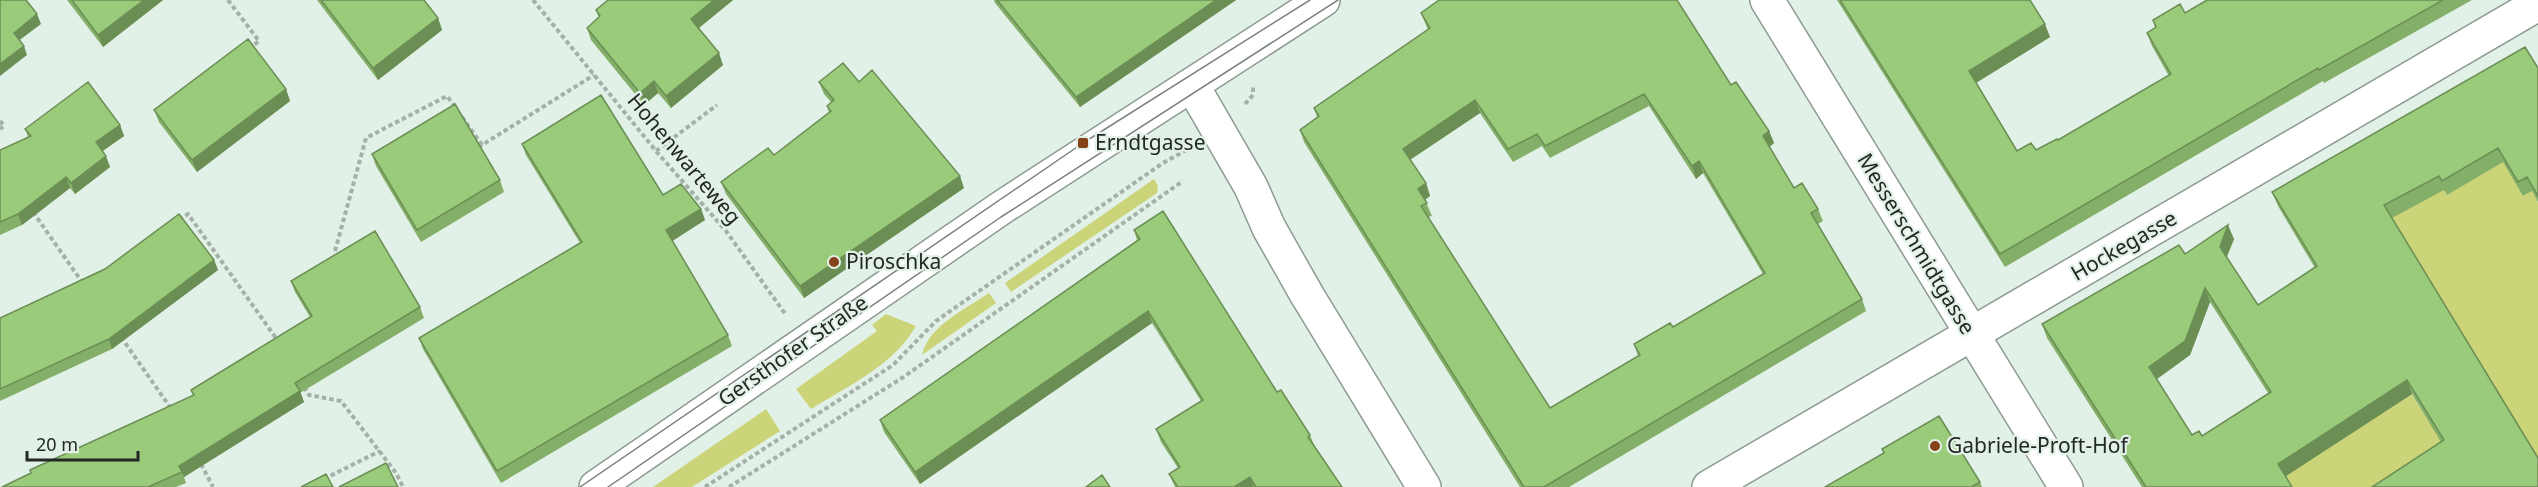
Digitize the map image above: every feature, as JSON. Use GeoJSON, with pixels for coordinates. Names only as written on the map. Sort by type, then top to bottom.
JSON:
{"type":"FeatureCollection","features":[{"type":"Feature","properties":{"kind":"street","name":"Gersthofer Straße"},"geometry":{"type":"LineString","coordinates":[[596,487],[1034,187],[1323,0]]}},
{"type":"Feature","properties":{"kind":"street","name":"Messerschmidtgasse"},"geometry":{"type":"LineString","coordinates":[[1767,0],[2066,487]]}},
{"type":"Feature","properties":{"kind":"street","name":"Hockegasse"},"geometry":{"type":"LineString","coordinates":[[1709,487],[1972,336],[2538,4]]}},
{"type":"Feature","properties":{"kind":"street"},"geometry":{"type":"LineString","coordinates":[[1192,85],[1251,187],[1269,228],[1296,276],[1425,487]]}},
{"type":"Feature","properties":{"kind":"path"},"geometry":{"type":"LineString","coordinates":[[228,0],[259,40],[243,53]]}},
{"type":"Feature","properties":{"kind":"path","name":"Hohenwarteweg"},"geometry":{"type":"LineString","coordinates":[[533,0],[656,151],[726,231],[805,342]]}},
{"type":"Feature","properties":{"kind":"path"},"geometry":{"type":"LineString","coordinates":[[335,251],[366,138],[447,96],[482,145],[594,74]]}},
{"type":"Feature","properties":{"kind":"path"},"geometry":{"type":"LineString","coordinates":[[1242,107],[1253,95],[1250,82]]}},
{"type":"Feature","properties":{"kind":"path"},"geometry":{"type":"LineString","coordinates":[[656,151],[717,105]]}},
{"type":"Feature","properties":{"kind":"path"},"geometry":{"type":"LineString","coordinates":[[0,121],[4,126],[0,129]]}},
{"type":"Feature","properties":{"kind":"path"},"geometry":{"type":"LineString","coordinates":[[705,487],[893,365],[936,321],[1163,163],[1191,147]]}},
{"type":"Feature","properties":{"kind":"path"},"geometry":{"type":"LineString","coordinates":[[729,487],[902,378],[1183,181]]}},
{"type":"Feature","properties":{"kind":"path"},"geometry":{"type":"LineString","coordinates":[[33,212],[88,290]]}},
{"type":"Feature","properties":{"kind":"path"},"geometry":{"type":"LineString","coordinates":[[174,224],[188,214],[283,348]]}},
{"type":"Feature","properties":{"kind":"path"},"geometry":{"type":"LineString","coordinates":[[114,328],[174,414]]}},
{"type":"Feature","properties":{"kind":"path"},"geometry":{"type":"LineString","coordinates":[[303,386],[309,396],[341,402],[380,451],[403,487]]}},
{"type":"Feature","properties":{"kind":"path"},"geometry":{"type":"LineString","coordinates":[[319,482],[380,451]]}},
{"type":"Feature","properties":{"kind":"path"},"geometry":{"type":"LineString","coordinates":[[196,456],[213,487]]}},
{"type":"Feature","properties":{"kind":"green space"},"geometry":{"type":"Polygon","coordinates":[[[2508,152],[2512,177],[2523,196],[2532,191],[2538,202],[2538,464],[2374,228],[2443,188],[2447,195],[2508,152]]]}},
{"type":"Feature","properties":{"kind":"green space"},"geometry":{"type":"Polygon","coordinates":[[[1154,179],[1158,186],[1157,193],[1011,292],[1005,283],[1154,179]]]}},
{"type":"Feature","properties":{"kind":"green space"},"geometry":{"type":"Polygon","coordinates":[[[989,293],[996,303],[922,355],[932,335],[940,327],[989,293]]]}},
{"type":"Feature","properties":{"kind":"green space"},"geometry":{"type":"Polygon","coordinates":[[[886,314],[916,326],[907,340],[869,374],[811,409],[796,389],[877,331],[872,325],[886,314]]]}},
{"type":"Feature","properties":{"kind":"green space"},"geometry":{"type":"Polygon","coordinates":[[[2395,368],[2429,422],[2480,487],[2289,487],[2283,478],[2395,368]]]}},
{"type":"Feature","properties":{"kind":"green space"},"geometry":{"type":"Polygon","coordinates":[[[766,409],[780,431],[692,487],[653,487],[766,409]]]}},
{"type":"Feature","properties":{"kind":"building"},"geometry":{"type":"Polygon","coordinates":[[[0,0],[26,0],[37,14],[14,33],[24,46],[0,64],[0,0]]]}},
{"type":"Feature","properties":{"kind":"building"},"geometry":{"type":"Polygon","coordinates":[[[72,0],[144,0],[98,35],[72,0]]]}},
{"type":"Feature","properties":{"kind":"building"},"geometry":{"type":"Polygon","coordinates":[[[321,0],[424,0],[438,18],[373,68],[321,0]]]}},
{"type":"Feature","properties":{"kind":"building"},"geometry":{"type":"Polygon","coordinates":[[[608,0],[714,0],[691,19],[719,53],[666,96],[654,81],[640,93],[587,28],[600,16],[596,10],[608,0]]]}},
{"type":"Feature","properties":{"kind":"building"},"geometry":{"type":"Polygon","coordinates":[[[997,0],[1216,0],[1076,97],[997,0]]]}},
{"type":"Feature","properties":{"kind":"building"},"geometry":{"type":"Polygon","coordinates":[[[1439,0],[1677,0],[1731,85],[1736,82],[1769,131],[1763,136],[1794,188],[1802,183],[1818,209],[1811,213],[1862,299],[1544,487],[1524,487],[1300,130],[1319,116],[1314,108],[1430,28],[1421,13],[1439,0]],[[1644,94],[1545,146],[1537,134],[1508,149],[1475,100],[1403,149],[1426,183],[1418,189],[1427,203],[1421,206],[1550,408],[1640,355],[1634,344],[1670,323],[1673,327],[1765,273],[1699,161],[1692,166],[1644,94]]]}},
{"type":"Feature","properties":{"kind":"building"},"geometry":{"type":"Polygon","coordinates":[[[1840,0],[2030,0],[2045,24],[1969,71],[2017,151],[2031,143],[2036,150],[2058,140],[2171,74],[2147,33],[2156,27],[2153,20],[2180,4],[2185,13],[2207,0],[2443,0],[2319,70],[2318,68],[2000,254],[1840,0]]]}},
{"type":"Feature","properties":{"kind":"building"},"geometry":{"type":"Polygon","coordinates":[[[248,39],[286,89],[192,160],[154,110],[248,39]]]}},
{"type":"Feature","properties":{"kind":"building"},"geometry":{"type":"Polygon","coordinates":[[[2525,47],[2538,68],[2538,196],[2527,177],[2518,182],[2498,148],[2442,181],[2439,176],[2384,205],[2538,458],[2538,487],[2372,487],[2444,440],[2407,380],[2278,464],[2292,487],[2146,487],[2042,324],[2179,245],[2185,254],[2228,225],[2220,247],[2258,305],[2317,266],[2272,192],[2525,47]],[[2205,288],[2185,341],[2149,367],[2192,435],[2199,431],[2202,436],[2271,392],[2205,288]]]}},
{"type":"Feature","properties":{"kind":"building"},"geometry":{"type":"Polygon","coordinates":[[[843,63],[859,82],[872,70],[960,176],[800,286],[721,182],[768,148],[774,155],[831,111],[827,106],[834,100],[819,82],[843,63]]]}},
{"type":"Feature","properties":{"kind":"building"},"geometry":{"type":"Polygon","coordinates":[[[88,82],[120,125],[96,142],[106,156],[71,183],[66,177],[18,214],[0,222],[0,150],[31,136],[25,129],[88,82]]]}},
{"type":"Feature","properties":{"kind":"building"},"geometry":{"type":"Polygon","coordinates":[[[601,95],[663,195],[681,184],[701,209],[666,230],[728,335],[497,471],[419,338],[582,242],[522,144],[601,95]]]}},
{"type":"Feature","properties":{"kind":"building"},"geometry":{"type":"Polygon","coordinates":[[[455,104],[500,180],[417,230],[372,154],[455,104]]]}},
{"type":"Feature","properties":{"kind":"building"},"geometry":{"type":"Polygon","coordinates":[[[1163,211],[1277,392],[1281,390],[1310,435],[1308,437],[1342,487],[1256,487],[1250,477],[1234,487],[1178,487],[1169,474],[1180,467],[1156,429],[1203,400],[1148,311],[915,472],[880,420],[1140,239],[1134,230],[1163,211]]]}},
{"type":"Feature","properties":{"kind":"building"},"geometry":{"type":"Polygon","coordinates":[[[179,214],[214,260],[109,339],[0,389],[0,318],[105,269],[179,214]]]}},
{"type":"Feature","properties":{"kind":"building"},"geometry":{"type":"Polygon","coordinates":[[[375,231],[420,307],[295,383],[300,391],[179,466],[182,472],[148,487],[2,487],[31,473],[30,470],[194,395],[191,390],[312,316],[291,281],[375,231]]]}},
{"type":"Feature","properties":{"kind":"building","name":"Gabriele-Proft-Hof"},"geometry":{"type":"Polygon","coordinates":[[[1939,416],[1980,482],[1974,487],[1825,487],[1884,453],[1882,449],[1939,416]]]}},
{"type":"Feature","properties":{"kind":"building"},"geometry":{"type":"Polygon","coordinates":[[[386,463],[398,487],[339,487],[386,463]]]}},
{"type":"Feature","properties":{"kind":"building"},"geometry":{"type":"Polygon","coordinates":[[[326,474],[333,487],[301,487],[326,474]]]}},
{"type":"Feature","properties":{"kind":"building"},"geometry":{"type":"Polygon","coordinates":[[[1102,475],[1110,487],[1086,487],[1102,475]]]}},
{"type":"Feature","properties":{"kind":"tram line"},"geometry":{"type":"LineString","coordinates":[[580,487],[1083,143],[1310,0]]}},
{"type":"Feature","properties":{"kind":"tram line"},"geometry":{"type":"LineString","coordinates":[[608,487],[1001,217],[1338,0]]}},
{"type":"Feature","properties":{"kind":"place","name":"Erndtgasse"},"geometry":{"type":"Point","coordinates":[1083,143]}},
{"type":"Feature","properties":{"kind":"place","name":"Piroschka"},"geometry":{"type":"Point","coordinates":[834,262]}},
{"type":"Feature","properties":{"kind":"place","name":"Gabriele-Proft-Hof"},"geometry":{"type":"Point","coordinates":[1935,446]}}]}
